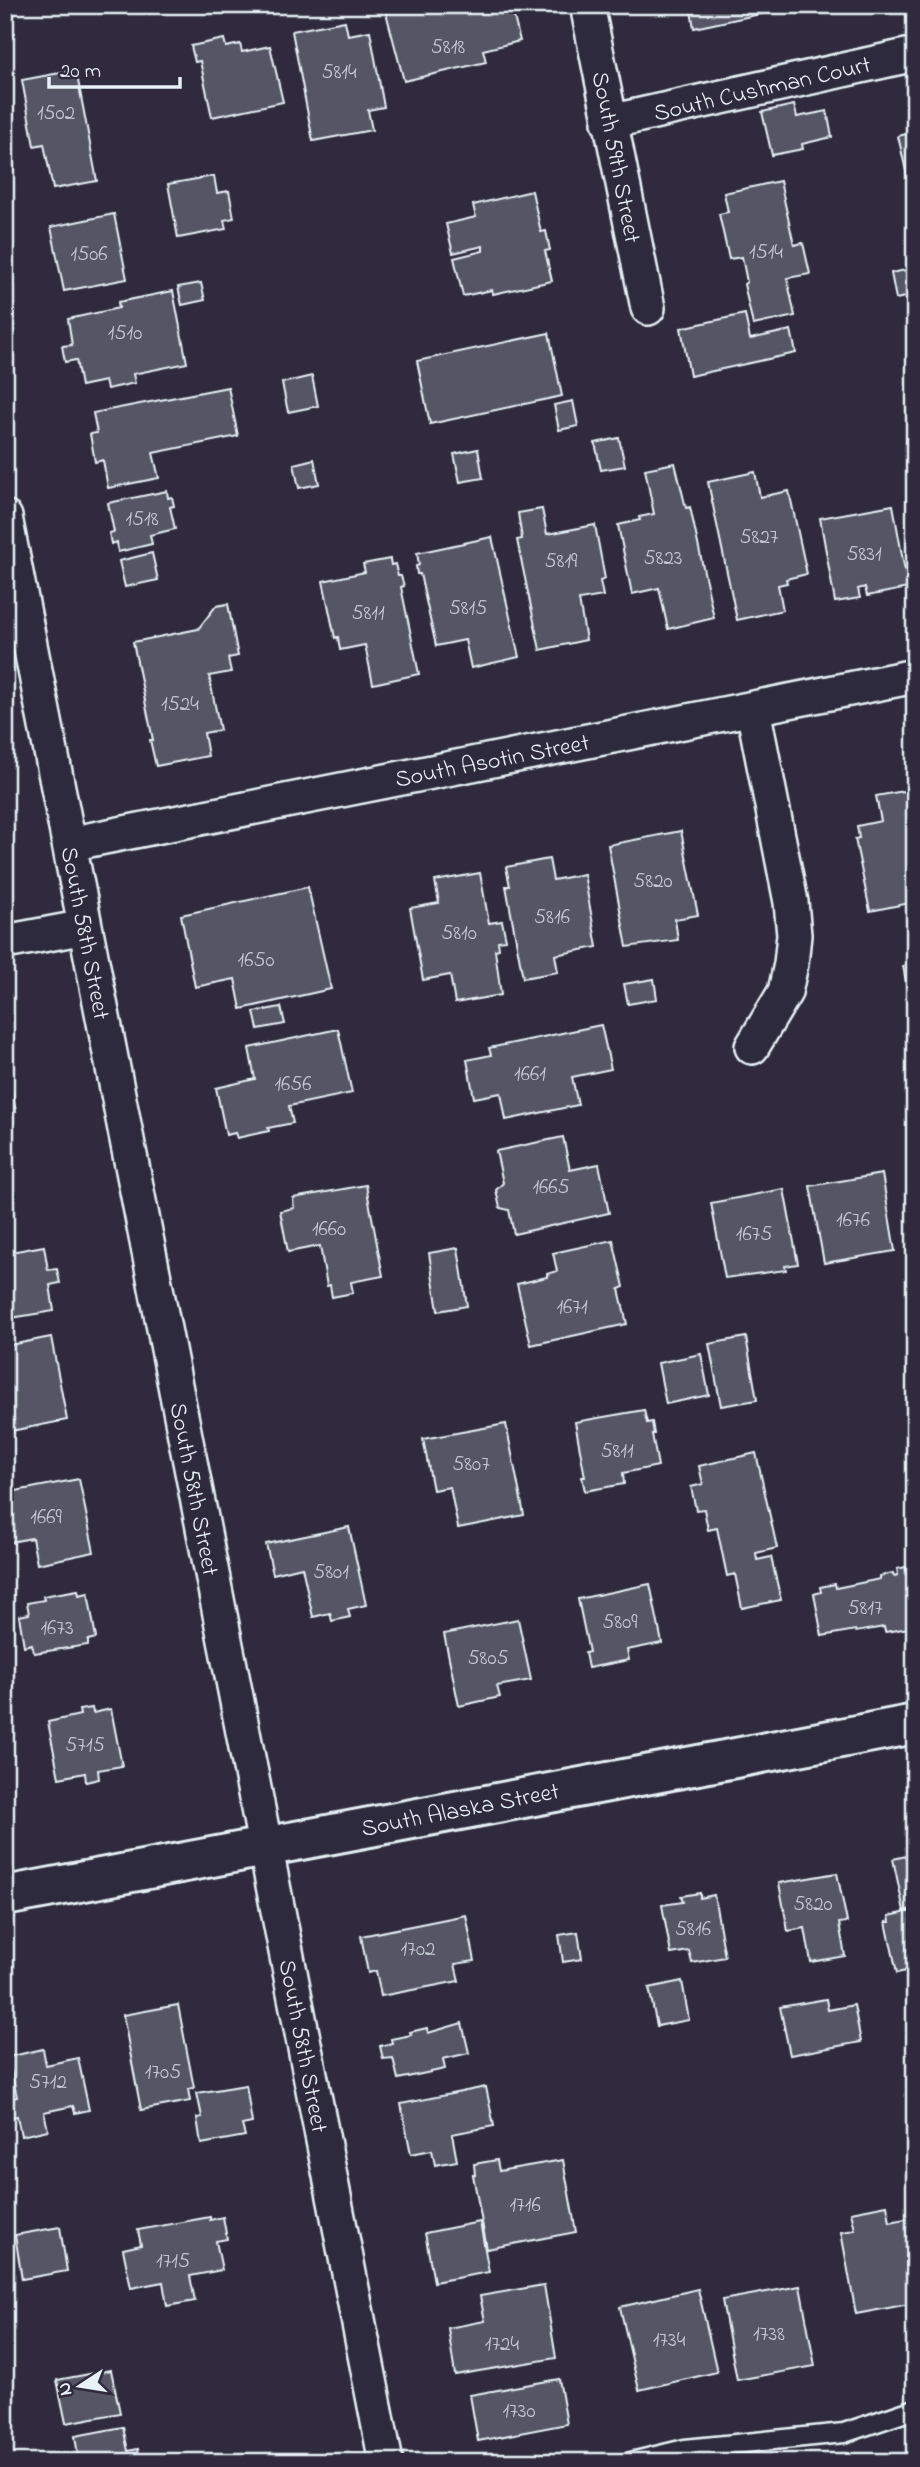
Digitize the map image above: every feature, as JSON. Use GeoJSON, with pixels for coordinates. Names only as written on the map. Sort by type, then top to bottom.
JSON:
{"type":"FeatureCollection","features":[{"type":"Feature","properties":{"kind":"street","name":"South 59th Street"},"geometry":{"type":"LineString","coordinates":[[587,5],[648,308]]}},
{"type":"Feature","properties":{"kind":"street","name":"South Cushman Court"},"geometry":{"type":"LineString","coordinates":[[609,122],[915,54]]}},
{"type":"Feature","properties":{"kind":"street","name":"South 58th Street"},"geometry":{"type":"LineString","coordinates":[[5,517],[386,2462]]}},
{"type":"Feature","properties":{"kind":"street","name":"South Asotin Street"},"geometry":{"type":"LineString","coordinates":[[69,844],[915,676]]}},
{"type":"Feature","properties":{"kind":"street"},"geometry":{"type":"LineString","coordinates":[[752,1047],[785,992],[792,964],[794,935],[791,902],[753,709]]}},
{"type":"Feature","properties":{"kind":"street"},"geometry":{"type":"LineString","coordinates":[[5,942],[85,927]]}},
{"type":"Feature","properties":{"kind":"street","name":"South Alaska Street"},"geometry":{"type":"LineString","coordinates":[[5,1896],[915,1724]]}},
{"type":"Feature","properties":{"kind":"lane"},"geometry":{"type":"LineString","coordinates":[[631,2462],[685,2449],[844,2433],[915,2409]]}},
{"type":"Feature","properties":{"kind":"building"},"geometry":{"type":"Polygon","coordinates":[[[384,5],[511,5],[520,41],[483,50],[486,62],[404,81],[384,5]]]}},
{"type":"Feature","properties":{"kind":"building"},"geometry":{"type":"Polygon","coordinates":[[[690,5],[769,5],[770,12],[694,28],[690,5]]]}},
{"type":"Feature","properties":{"kind":"building"},"geometry":{"type":"Polygon","coordinates":[[[345,21],[348,35],[370,31],[384,107],[368,110],[372,130],[313,141],[292,31],[345,21]]]}},
{"type":"Feature","properties":{"kind":"building"},"geometry":{"type":"Polygon","coordinates":[[[224,39],[226,47],[240,44],[242,52],[270,46],[283,102],[212,117],[200,61],[195,62],[191,46],[224,39]]]}},
{"type":"Feature","properties":{"kind":"building"},"geometry":{"type":"Polygon","coordinates":[[[76,70],[97,181],[53,189],[44,144],[34,146],[22,80],[76,70]]]}},
{"type":"Feature","properties":{"kind":"building"},"geometry":{"type":"Polygon","coordinates":[[[794,105],[797,117],[827,111],[832,137],[802,144],[803,149],[772,155],[762,112],[794,105]]]}},
{"type":"Feature","properties":{"kind":"building"},"geometry":{"type":"Polygon","coordinates":[[[915,132],[915,210],[898,136],[915,132]]]}},
{"type":"Feature","properties":{"kind":"building"},"geometry":{"type":"Polygon","coordinates":[[[214,176],[217,193],[229,191],[234,218],[224,220],[226,229],[178,238],[168,184],[214,176]]]}},
{"type":"Feature","properties":{"kind":"building"},"geometry":{"type":"Polygon","coordinates":[[[780,181],[794,245],[803,243],[810,274],[787,278],[795,316],[753,325],[744,284],[747,282],[742,257],[729,259],[719,214],[728,212],[724,193],[780,181]]]}},
{"type":"Feature","properties":{"kind":"building"},"geometry":{"type":"Polygon","coordinates":[[[532,191],[541,232],[546,231],[550,250],[545,251],[552,281],[493,294],[492,290],[463,296],[454,258],[483,251],[483,246],[453,253],[446,224],[476,217],[473,205],[532,191]]]}},
{"type":"Feature","properties":{"kind":"building"},"geometry":{"type":"Polygon","coordinates":[[[114,214],[127,279],[64,291],[51,227],[114,214]]]}},
{"type":"Feature","properties":{"kind":"building"},"geometry":{"type":"Polygon","coordinates":[[[911,269],[915,295],[896,299],[891,273],[911,269]]]}},
{"type":"Feature","properties":{"kind":"building"},"geometry":{"type":"Polygon","coordinates":[[[201,283],[205,300],[182,305],[178,287],[201,283]]]}},
{"type":"Feature","properties":{"kind":"building"},"geometry":{"type":"Polygon","coordinates":[[[173,291],[187,363],[133,374],[135,383],[107,389],[105,381],[81,386],[76,360],[65,362],[62,346],[72,345],[68,319],[119,308],[118,302],[173,291]]]}},
{"type":"Feature","properties":{"kind":"building"},"geometry":{"type":"Polygon","coordinates":[[[745,314],[750,339],[791,330],[796,353],[690,376],[681,328],[745,314]]]}},
{"type":"Feature","properties":{"kind":"building"},"geometry":{"type":"Polygon","coordinates":[[[549,333],[562,396],[430,424],[417,361],[549,333]]]}},
{"type":"Feature","properties":{"kind":"building"},"geometry":{"type":"Polygon","coordinates":[[[312,376],[318,406],[288,412],[282,383],[312,376]]]}},
{"type":"Feature","properties":{"kind":"building"},"geometry":{"type":"Polygon","coordinates":[[[228,387],[238,436],[153,453],[159,478],[108,488],[103,460],[95,462],[90,434],[97,433],[93,413],[228,387]]]}},
{"type":"Feature","properties":{"kind":"building"},"geometry":{"type":"Polygon","coordinates":[[[573,401],[578,426],[559,430],[554,405],[573,401]]]}},
{"type":"Feature","properties":{"kind":"building"},"geometry":{"type":"Polygon","coordinates":[[[619,438],[625,466],[601,470],[595,443],[619,438]]]}},
{"type":"Feature","properties":{"kind":"building"},"geometry":{"type":"Polygon","coordinates":[[[478,449],[483,478],[460,482],[454,454],[478,449]]]}},
{"type":"Feature","properties":{"kind":"building"},"geometry":{"type":"Polygon","coordinates":[[[314,459],[319,484],[299,488],[294,464],[314,459]]]}},
{"type":"Feature","properties":{"kind":"building"},"geometry":{"type":"Polygon","coordinates":[[[675,463],[686,508],[690,507],[714,618],[668,629],[659,588],[632,594],[618,525],[654,514],[645,469],[675,463]]]}},
{"type":"Feature","properties":{"kind":"building"},"geometry":{"type":"Polygon","coordinates":[[[755,472],[760,497],[789,491],[807,574],[786,579],[787,583],[778,585],[783,610],[737,620],[708,482],[755,472]]]}},
{"type":"Feature","properties":{"kind":"building"},"geometry":{"type":"Polygon","coordinates":[[[167,491],[174,506],[170,507],[175,529],[150,535],[152,544],[118,552],[117,542],[111,544],[109,533],[114,532],[108,503],[167,491]]]}},
{"type":"Feature","properties":{"kind":"building"},"geometry":{"type":"Polygon","coordinates":[[[893,505],[908,588],[867,596],[865,587],[858,589],[860,598],[835,602],[820,518],[893,505]]]}},
{"type":"Feature","properties":{"kind":"building"},"geometry":{"type":"Polygon","coordinates":[[[542,509],[547,534],[595,525],[605,579],[600,581],[603,596],[579,600],[586,640],[540,650],[517,540],[522,539],[518,513],[542,509]]]}},
{"type":"Feature","properties":{"kind":"building"},"geometry":{"type":"Polygon","coordinates":[[[492,537],[519,657],[471,668],[465,640],[436,646],[420,574],[417,574],[417,553],[492,537]]]}},
{"type":"Feature","properties":{"kind":"building"},"geometry":{"type":"Polygon","coordinates":[[[152,553],[158,580],[125,587],[119,561],[152,553]]]}},
{"type":"Feature","properties":{"kind":"building"},"geometry":{"type":"Polygon","coordinates":[[[390,559],[391,565],[395,564],[404,586],[401,587],[419,674],[373,684],[365,645],[340,650],[323,581],[365,572],[363,564],[390,559]]]}},
{"type":"Feature","properties":{"kind":"building"},"geometry":{"type":"Polygon","coordinates":[[[228,604],[238,656],[228,658],[231,672],[209,676],[220,730],[204,733],[208,756],[156,766],[133,642],[198,629],[216,606],[228,604]]]}},
{"type":"Feature","properties":{"kind":"building"},"geometry":{"type":"Polygon","coordinates":[[[915,789],[915,902],[870,911],[855,839],[859,838],[857,826],[881,821],[876,796],[915,789]]]}},
{"type":"Feature","properties":{"kind":"building"},"geometry":{"type":"Polygon","coordinates":[[[681,831],[698,915],[675,919],[678,940],[627,947],[608,845],[681,831]]]}},
{"type":"Feature","properties":{"kind":"building"},"geometry":{"type":"Polygon","coordinates":[[[549,859],[553,880],[584,874],[597,947],[555,955],[558,972],[523,978],[506,886],[510,886],[506,867],[549,859]]]}},
{"type":"Feature","properties":{"kind":"building"},"geometry":{"type":"Polygon","coordinates":[[[480,873],[489,923],[502,921],[506,940],[498,941],[499,949],[495,950],[501,995],[455,1003],[450,975],[423,980],[410,908],[439,903],[435,881],[480,873]]]}},
{"type":"Feature","properties":{"kind":"building"},"geometry":{"type":"Polygon","coordinates":[[[308,887],[331,989],[241,1009],[235,979],[195,987],[181,915],[308,887]]]}},
{"type":"Feature","properties":{"kind":"building"},"geometry":{"type":"Polygon","coordinates":[[[915,964],[915,1012],[912,1013],[903,966],[915,964]]]}},
{"type":"Feature","properties":{"kind":"building"},"geometry":{"type":"Polygon","coordinates":[[[654,979],[657,999],[628,1004],[624,984],[654,979]]]}},
{"type":"Feature","properties":{"kind":"building"},"geometry":{"type":"Polygon","coordinates":[[[281,1007],[285,1024],[258,1029],[254,1012],[281,1007]]]}},
{"type":"Feature","properties":{"kind":"building"},"geometry":{"type":"Polygon","coordinates":[[[601,1025],[611,1069],[572,1077],[578,1105],[506,1120],[501,1093],[474,1098],[467,1060],[491,1055],[489,1048],[601,1025]]]}},
{"type":"Feature","properties":{"kind":"building"},"geometry":{"type":"Polygon","coordinates":[[[338,1029],[352,1093],[289,1106],[293,1123],[268,1128],[269,1131],[237,1138],[235,1133],[226,1135],[216,1088],[255,1079],[249,1048],[338,1029]]]}},
{"type":"Feature","properties":{"kind":"building"},"geometry":{"type":"Polygon","coordinates":[[[5,1062],[16,1112],[5,1114],[5,1062]]]}},
{"type":"Feature","properties":{"kind":"building"},"geometry":{"type":"Polygon","coordinates":[[[563,1137],[570,1170],[599,1164],[609,1213],[514,1234],[509,1210],[500,1208],[496,1190],[503,1183],[496,1151],[563,1137]]]}},
{"type":"Feature","properties":{"kind":"building"},"geometry":{"type":"Polygon","coordinates":[[[882,1174],[895,1251],[824,1263],[810,1186],[882,1174]]]}},
{"type":"Feature","properties":{"kind":"building"},"geometry":{"type":"Polygon","coordinates":[[[366,1185],[383,1276],[351,1282],[353,1293],[332,1297],[330,1285],[327,1286],[320,1246],[288,1252],[280,1211],[294,1208],[293,1198],[366,1185]]]}},
{"type":"Feature","properties":{"kind":"building"},"geometry":{"type":"Polygon","coordinates":[[[784,1189],[798,1264],[785,1266],[786,1270],[725,1278],[711,1203],[784,1189]]]}},
{"type":"Feature","properties":{"kind":"building"},"geometry":{"type":"Polygon","coordinates":[[[613,1240],[624,1287],[619,1289],[627,1324],[531,1345],[517,1284],[547,1277],[547,1274],[557,1271],[553,1253],[613,1240]]]}},
{"type":"Feature","properties":{"kind":"building"},"geometry":{"type":"Polygon","coordinates":[[[44,1246],[48,1270],[57,1269],[60,1283],[50,1285],[54,1311],[5,1319],[5,1253],[44,1246]]]}},
{"type":"Feature","properties":{"kind":"building"},"geometry":{"type":"Polygon","coordinates":[[[458,1248],[467,1306],[438,1311],[429,1253],[458,1248]]]}},
{"type":"Feature","properties":{"kind":"building"},"geometry":{"type":"Polygon","coordinates":[[[51,1337],[67,1420],[11,1431],[5,1401],[5,1346],[51,1337]]]}},
{"type":"Feature","properties":{"kind":"building"},"geometry":{"type":"Polygon","coordinates":[[[746,1337],[757,1400],[721,1406],[709,1344],[746,1337]]]}},
{"type":"Feature","properties":{"kind":"building"},"geometry":{"type":"Polygon","coordinates":[[[701,1354],[709,1395],[666,1404],[658,1363],[701,1354]]]}},
{"type":"Feature","properties":{"kind":"building"},"geometry":{"type":"Polygon","coordinates":[[[644,1410],[647,1423],[652,1422],[658,1466],[623,1473],[624,1484],[585,1491],[575,1422],[644,1410]]]}},
{"type":"Feature","properties":{"kind":"building"},"geometry":{"type":"Polygon","coordinates":[[[915,1423],[915,1459],[908,1424],[915,1423]]]}},
{"type":"Feature","properties":{"kind":"building"},"geometry":{"type":"Polygon","coordinates":[[[506,1424],[524,1515],[458,1528],[450,1487],[433,1490],[423,1439],[506,1424]]]}},
{"type":"Feature","properties":{"kind":"building"},"geometry":{"type":"Polygon","coordinates":[[[756,1453],[777,1548],[756,1553],[757,1560],[771,1557],[781,1600],[742,1608],[735,1574],[727,1576],[717,1528],[708,1530],[704,1509],[696,1510],[691,1487],[703,1484],[699,1466],[756,1453]]]}},
{"type":"Feature","properties":{"kind":"building"},"geometry":{"type":"Polygon","coordinates":[[[79,1479],[94,1552],[37,1564],[32,1538],[5,1543],[5,1493],[79,1479]]]}},
{"type":"Feature","properties":{"kind":"building"},"geometry":{"type":"Polygon","coordinates":[[[349,1527],[366,1605],[348,1609],[350,1617],[332,1621],[330,1613],[313,1617],[302,1567],[273,1574],[266,1544],[349,1527]]]}},
{"type":"Feature","properties":{"kind":"building"},"geometry":{"type":"Polygon","coordinates":[[[906,1567],[907,1573],[911,1572],[915,1591],[915,1627],[885,1632],[884,1627],[822,1636],[814,1594],[821,1592],[820,1587],[835,1584],[836,1588],[880,1579],[880,1576],[893,1573],[894,1576],[898,1575],[897,1569],[906,1567]]]}},
{"type":"Feature","properties":{"kind":"building"},"geometry":{"type":"Polygon","coordinates":[[[650,1584],[662,1643],[627,1650],[629,1660],[588,1668],[585,1653],[589,1652],[578,1599],[650,1584]]]}},
{"type":"Feature","properties":{"kind":"building"},"geometry":{"type":"Polygon","coordinates":[[[78,1590],[79,1595],[88,1593],[96,1638],[88,1640],[88,1645],[34,1653],[32,1644],[24,1646],[19,1616],[29,1614],[27,1603],[44,1600],[43,1596],[78,1590]]]}},
{"type":"Feature","properties":{"kind":"building"},"geometry":{"type":"Polygon","coordinates":[[[518,1619],[531,1680],[497,1686],[500,1697],[459,1706],[444,1634],[518,1619]]]}},
{"type":"Feature","properties":{"kind":"building"},"geometry":{"type":"Polygon","coordinates":[[[92,1708],[93,1713],[111,1709],[122,1766],[98,1770],[99,1779],[86,1782],[85,1773],[59,1778],[48,1722],[80,1715],[79,1710],[92,1708]]]}},
{"type":"Feature","properties":{"kind":"building"},"geometry":{"type":"Polygon","coordinates":[[[915,1857],[915,1908],[904,1911],[893,1859],[915,1857]]]}},
{"type":"Feature","properties":{"kind":"building"},"geometry":{"type":"Polygon","coordinates":[[[837,1873],[847,1922],[839,1923],[845,1956],[811,1962],[805,1928],[788,1931],[779,1883],[837,1873]]]}},
{"type":"Feature","properties":{"kind":"building"},"geometry":{"type":"Polygon","coordinates":[[[700,1893],[700,1898],[714,1895],[725,1957],[692,1963],[689,1951],[671,1954],[662,1905],[683,1902],[681,1896],[700,1893]]]}},
{"type":"Feature","properties":{"kind":"building"},"geometry":{"type":"Polygon","coordinates":[[[912,1911],[915,1918],[915,1969],[897,1973],[886,1922],[890,1922],[889,1916],[912,1911]]]}},
{"type":"Feature","properties":{"kind":"building"},"geometry":{"type":"Polygon","coordinates":[[[466,1915],[475,1961],[455,1964],[459,1981],[381,1996],[376,1971],[368,1973],[361,1936],[466,1915]]]}},
{"type":"Feature","properties":{"kind":"building"},"geometry":{"type":"Polygon","coordinates":[[[578,1932],[582,1959],[563,1962],[559,1935],[578,1932]]]}},
{"type":"Feature","properties":{"kind":"building"},"geometry":{"type":"Polygon","coordinates":[[[682,1981],[689,2020],[657,2026],[649,1988],[682,1981]]]}},
{"type":"Feature","properties":{"kind":"building"},"geometry":{"type":"Polygon","coordinates":[[[826,1999],[828,2010],[854,2005],[861,2042],[790,2055],[780,2007],[826,1999]]]}},
{"type":"Feature","properties":{"kind":"building"},"geometry":{"type":"Polygon","coordinates":[[[178,2005],[194,2088],[188,2089],[190,2101],[141,2110],[123,2015],[178,2005]]]}},
{"type":"Feature","properties":{"kind":"building"},"geometry":{"type":"Polygon","coordinates":[[[462,2023],[469,2053],[443,2059],[445,2069],[398,2079],[393,2058],[383,2059],[380,2046],[392,2043],[391,2039],[427,2028],[428,2033],[462,2023]]]}},
{"type":"Feature","properties":{"kind":"building"},"geometry":{"type":"Polygon","coordinates":[[[43,2049],[46,2065],[78,2058],[89,2110],[75,2113],[73,2106],[44,2112],[48,2130],[21,2136],[17,2116],[12,2117],[7,2099],[17,2097],[8,2057],[43,2049]]]}},
{"type":"Feature","properties":{"kind":"building"},"geometry":{"type":"Polygon","coordinates":[[[246,2085],[252,2123],[242,2125],[245,2136],[201,2144],[197,2118],[202,2117],[197,2093],[246,2085]]]}},
{"type":"Feature","properties":{"kind":"building"},"geometry":{"type":"Polygon","coordinates":[[[486,2087],[494,2126],[452,2134],[457,2161],[435,2165],[432,2150],[411,2154],[401,2104],[486,2087]]]}},
{"type":"Feature","properties":{"kind":"building"},"geometry":{"type":"Polygon","coordinates":[[[497,2160],[499,2171],[563,2160],[576,2232],[487,2249],[473,2175],[474,2164],[497,2160]]]}},
{"type":"Feature","properties":{"kind":"building"},"geometry":{"type":"Polygon","coordinates":[[[887,2205],[890,2222],[915,2217],[915,2303],[856,2314],[841,2232],[855,2230],[851,2212],[887,2205]]]}},
{"type":"Feature","properties":{"kind":"building"},"geometry":{"type":"Polygon","coordinates":[[[210,2217],[210,2220],[223,2217],[227,2239],[216,2241],[222,2270],[190,2276],[195,2301],[167,2306],[163,2282],[131,2288],[123,2249],[141,2245],[138,2230],[210,2217]]]}},
{"type":"Feature","properties":{"kind":"building"},"geometry":{"type":"Polygon","coordinates":[[[480,2222],[489,2272],[434,2282],[425,2233],[480,2222]]]}},
{"type":"Feature","properties":{"kind":"building"},"geometry":{"type":"Polygon","coordinates":[[[60,2227],[67,2271],[22,2279],[15,2235],[60,2227]]]}},
{"type":"Feature","properties":{"kind":"building"},"geometry":{"type":"Polygon","coordinates":[[[544,2285],[556,2358],[455,2375],[448,2328],[485,2321],[480,2296],[544,2285]]]}},
{"type":"Feature","properties":{"kind":"building"},"geometry":{"type":"Polygon","coordinates":[[[800,2286],[815,2366],[737,2380],[722,2300],[800,2286]]]}},
{"type":"Feature","properties":{"kind":"building"},"geometry":{"type":"Polygon","coordinates":[[[698,2289],[717,2372],[639,2390],[620,2307],[698,2289]]]}},
{"type":"Feature","properties":{"kind":"building"},"geometry":{"type":"Polygon","coordinates":[[[111,2370],[120,2413],[66,2423],[57,2380],[111,2370]]]}},
{"type":"Feature","properties":{"kind":"building"},"geometry":{"type":"Polygon","coordinates":[[[559,2379],[567,2424],[478,2441],[470,2395],[559,2379]]]}},
{"type":"Feature","properties":{"kind":"building"},"geometry":{"type":"Polygon","coordinates":[[[123,2427],[128,2451],[138,2449],[141,2462],[79,2462],[75,2436],[123,2427]]]}}]}
